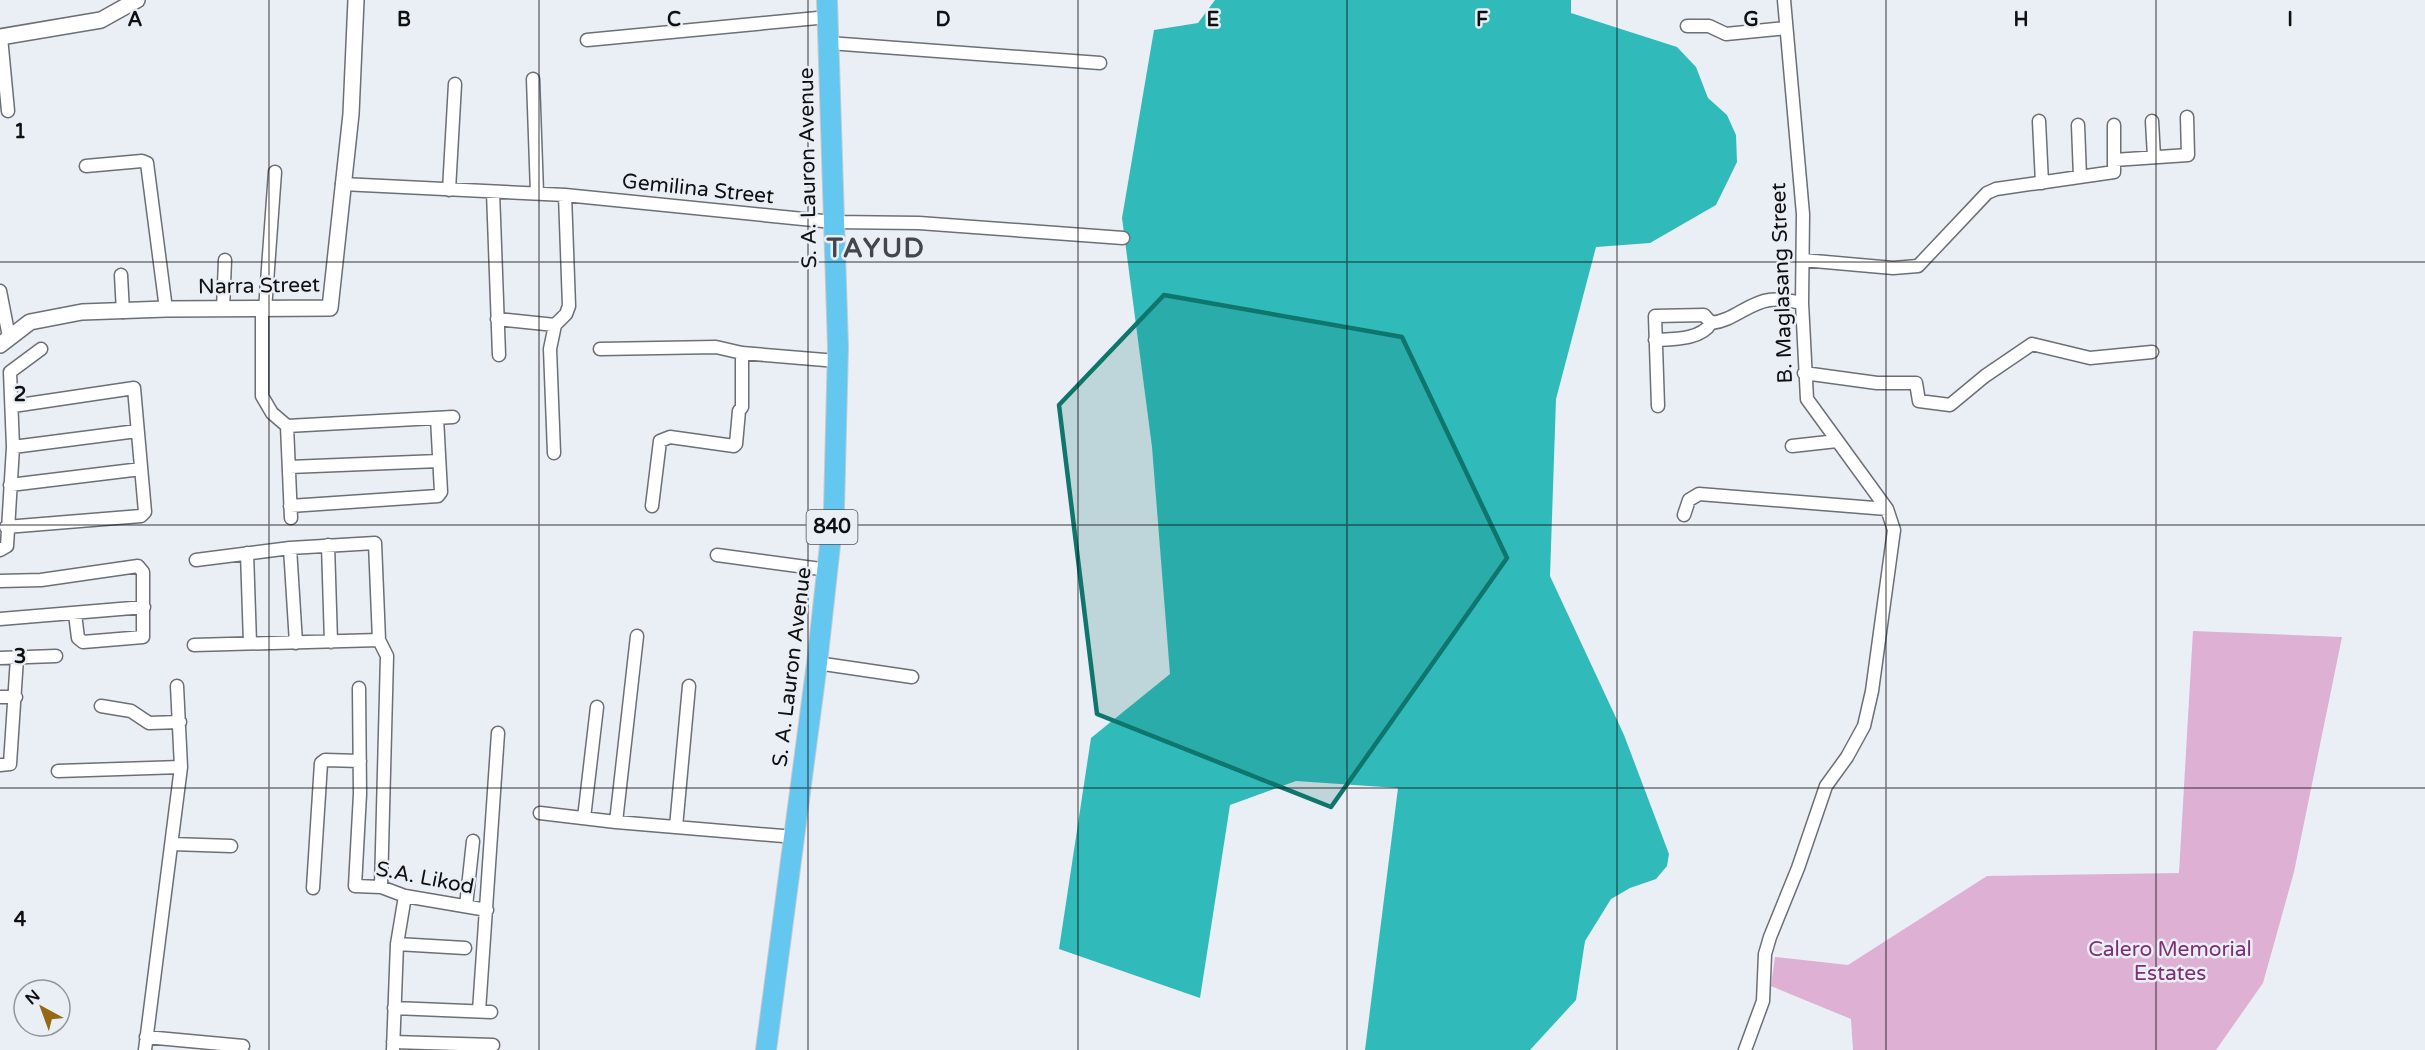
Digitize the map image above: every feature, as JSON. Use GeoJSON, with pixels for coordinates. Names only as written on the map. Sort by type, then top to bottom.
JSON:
{"type":"FeatureCollection","features":[{"type":"Feature","properties":{"kind":"highway","name":"S. A. Lauron Avenue"},"geometry":{"type":"LineString","coordinates":[[766,1050],[818,663],[837,456],[837,361],[828,8]]}},
{"type":"Feature","properties":{"kind":"street"},"geometry":{"type":"LineString","coordinates":[[8,111],[0,37],[101,20],[137,0]]}},
{"type":"Feature","properties":{"kind":"street","name":"Narra Street"},"geometry":{"type":"LineString","coordinates":[[4,341],[30,322],[82,312],[330,308],[352,103],[356,0]]}},
{"type":"Feature","properties":{"kind":"street","name":"B. Maglasang Street"},"geometry":{"type":"LineString","coordinates":[[1745,1050],[1763,1001],[1765,954],[1770,937],[1798,868],[1826,786],[1847,757],[1864,726],[1892,562],[1894,530],[1887,509],[1807,399],[1802,303],[1803,214],[1784,0]]}},
{"type":"Feature","properties":{"kind":"street"},"geometry":{"type":"LineString","coordinates":[[587,40],[828,8]]}},
{"type":"Feature","properties":{"kind":"street"},"geometry":{"type":"LineString","coordinates":[[1687,26],[1708,26],[1726,34],[1786,28]]}},
{"type":"Feature","properties":{"kind":"street"},"geometry":{"type":"LineString","coordinates":[[829,43],[1100,63]]}},
{"type":"Feature","properties":{"kind":"street"},"geometry":{"type":"LineString","coordinates":[[533,79],[537,193]]}},
{"type":"Feature","properties":{"kind":"street"},"geometry":{"type":"LineString","coordinates":[[449,190],[455,84]]}},
{"type":"Feature","properties":{"kind":"street"},"geometry":{"type":"LineString","coordinates":[[2114,160],[2188,155],[2187,117]]}},
{"type":"Feature","properties":{"kind":"street"},"geometry":{"type":"LineString","coordinates":[[2039,121],[2042,183]]}},
{"type":"Feature","properties":{"kind":"street"},"geometry":{"type":"LineString","coordinates":[[2152,121],[2154,157]]}},
{"type":"Feature","properties":{"kind":"street"},"geometry":{"type":"LineString","coordinates":[[2078,125],[2080,177]]}},
{"type":"Feature","properties":{"kind":"street"},"geometry":{"type":"LineString","coordinates":[[1803,260],[1893,268],[1918,266],[1987,193],[2114,172],[2114,125]]}},
{"type":"Feature","properties":{"kind":"street"},"geometry":{"type":"LineString","coordinates":[[86,166],[142,161],[147,163],[166,309]]}},
{"type":"Feature","properties":{"kind":"street"},"geometry":{"type":"LineString","coordinates":[[275,172],[264,310],[262,396],[272,413],[287,426],[453,417]]}},
{"type":"Feature","properties":{"kind":"street","name":"Gemilina Street"},"geometry":{"type":"LineString","coordinates":[[342,184],[537,193],[833,222],[918,223],[1122,238]]}},
{"type":"Feature","properties":{"kind":"street"},"geometry":{"type":"LineString","coordinates":[[493,192],[500,354]]}},
{"type":"Feature","properties":{"kind":"street"},"geometry":{"type":"LineString","coordinates":[[554,453],[550,349],[555,325],[566,314],[569,306],[565,195]]}},
{"type":"Feature","properties":{"kind":"street"},"geometry":{"type":"LineString","coordinates":[[223,309],[225,260]]}},
{"type":"Feature","properties":{"kind":"street"},"geometry":{"type":"LineString","coordinates":[[121,275],[123,312]]}},
{"type":"Feature","properties":{"kind":"street"},"geometry":{"type":"LineString","coordinates":[[0,291],[4,341]]}},
{"type":"Feature","properties":{"kind":"street"},"geometry":{"type":"LineString","coordinates":[[1655,340],[1688,337],[1705,330],[1711,323],[1726,321],[1767,300],[1802,303]]}},
{"type":"Feature","properties":{"kind":"street"},"geometry":{"type":"LineString","coordinates":[[1658,406],[1655,316],[1704,315],[1711,323]]}},
{"type":"Feature","properties":{"kind":"street"},"geometry":{"type":"LineString","coordinates":[[497,319],[555,325]]}},
{"type":"Feature","properties":{"kind":"street"},"geometry":{"type":"LineString","coordinates":[[1804,373],[1877,383],[1916,383],[1919,401],[1950,405],[2004,362],[2032,344],[2090,358],[2152,352]]}},
{"type":"Feature","properties":{"kind":"street"},"geometry":{"type":"LineString","coordinates":[[600,349],[716,347],[742,353],[837,361]]}},
{"type":"Feature","properties":{"kind":"street"},"geometry":{"type":"LineString","coordinates":[[0,550],[7,546],[6,527],[13,447],[13,406],[5,385],[15,366],[41,349]]}},
{"type":"Feature","properties":{"kind":"street"},"geometry":{"type":"LineString","coordinates":[[652,506],[660,441],[663,438],[670,436],[734,446],[736,444],[739,411],[742,407],[742,353]]}},
{"type":"Feature","properties":{"kind":"street"},"geometry":{"type":"LineString","coordinates":[[6,527],[141,516],[145,512],[137,431],[136,391],[133,387],[13,406]]}},
{"type":"Feature","properties":{"kind":"street"},"geometry":{"type":"LineString","coordinates":[[287,426],[290,512],[435,498],[441,492],[437,418]]}},
{"type":"Feature","properties":{"kind":"street"},"geometry":{"type":"LineString","coordinates":[[13,447],[137,431]]}},
{"type":"Feature","properties":{"kind":"street"},"geometry":{"type":"LineString","coordinates":[[1792,446],[1837,441]]}},
{"type":"Feature","properties":{"kind":"street"},"geometry":{"type":"LineString","coordinates":[[290,467],[439,461]]}},
{"type":"Feature","properties":{"kind":"street"},"geometry":{"type":"LineString","coordinates":[[10,485],[141,469]]}},
{"type":"Feature","properties":{"kind":"street"},"geometry":{"type":"LineString","coordinates":[[1684,515],[1689,500],[1699,494],[1887,509]]}},
{"type":"Feature","properties":{"kind":"street"},"geometry":{"type":"LineString","coordinates":[[196,560],[290,548],[375,543],[379,640],[387,656],[381,887]]}},
{"type":"Feature","properties":{"kind":"street"},"geometry":{"type":"LineString","coordinates":[[328,545],[331,642]]}},
{"type":"Feature","properties":{"kind":"street"},"geometry":{"type":"LineString","coordinates":[[290,548],[296,643]]}},
{"type":"Feature","properties":{"kind":"street"},"geometry":{"type":"LineString","coordinates":[[247,553],[250,643]]}},
{"type":"Feature","properties":{"kind":"street"},"geometry":{"type":"LineString","coordinates":[[717,555],[828,570]]}},
{"type":"Feature","properties":{"kind":"street"},"geometry":{"type":"LineString","coordinates":[[0,581],[41,580],[138,566],[143,572],[143,637],[83,642],[78,638],[75,614]]}},
{"type":"Feature","properties":{"kind":"street"},"geometry":{"type":"LineString","coordinates":[[0,619],[144,607]]}},
{"type":"Feature","properties":{"kind":"street"},"geometry":{"type":"LineString","coordinates":[[616,822],[637,636]]}},
{"type":"Feature","properties":{"kind":"street"},"geometry":{"type":"LineString","coordinates":[[194,645],[379,640]]}},
{"type":"Feature","properties":{"kind":"street"},"geometry":{"type":"LineString","coordinates":[[0,658],[56,656]]}},
{"type":"Feature","properties":{"kind":"street"},"geometry":{"type":"LineString","coordinates":[[0,765],[10,764],[17,658]]}},
{"type":"Feature","properties":{"kind":"street"},"geometry":{"type":"LineString","coordinates":[[818,663],[912,677]]}},
{"type":"Feature","properties":{"kind":"street"},"geometry":{"type":"LineString","coordinates":[[145,1050],[181,767],[177,686]]}},
{"type":"Feature","properties":{"kind":"street"},"geometry":{"type":"LineString","coordinates":[[313,888],[321,763],[325,760],[360,760],[359,687]]}},
{"type":"Feature","properties":{"kind":"street"},"geometry":{"type":"LineString","coordinates":[[676,827],[689,687]]}},
{"type":"Feature","properties":{"kind":"street"},"geometry":{"type":"LineString","coordinates":[[0,697],[16,697]]}},
{"type":"Feature","properties":{"kind":"street"},"geometry":{"type":"LineString","coordinates":[[100,706],[131,711],[149,723],[180,722]]}},
{"type":"Feature","properties":{"kind":"street"},"geometry":{"type":"LineString","coordinates":[[584,818],[597,707]]}},
{"type":"Feature","properties":{"kind":"street"},"geometry":{"type":"LineString","coordinates":[[394,1008],[485,1011],[487,910],[498,733]]}},
{"type":"Feature","properties":{"kind":"street","name":"S.A. Likod"},"geometry":{"type":"LineString","coordinates":[[360,760],[355,886],[381,887],[405,896],[487,910]]}},
{"type":"Feature","properties":{"kind":"street"},"geometry":{"type":"LineString","coordinates":[[58,771],[181,767]]}},
{"type":"Feature","properties":{"kind":"street"},"geometry":{"type":"LineString","coordinates":[[540,813],[616,822],[795,837]]}},
{"type":"Feature","properties":{"kind":"street"},"geometry":{"type":"LineString","coordinates":[[466,906],[473,841]]}},
{"type":"Feature","properties":{"kind":"street"},"geometry":{"type":"LineString","coordinates":[[171,844],[231,846]]}},
{"type":"Feature","properties":{"kind":"street"},"geometry":{"type":"LineString","coordinates":[[405,896],[397,945],[393,1046],[493,1045]]}},
{"type":"Feature","properties":{"kind":"street"},"geometry":{"type":"LineString","coordinates":[[397,945],[465,948]]}},
{"type":"Feature","properties":{"kind":"street"},"geometry":{"type":"LineString","coordinates":[[146,1036],[243,1046]]}},
{"type":"Feature","properties":{"kind":"highlighted area"},"geometry":{"type":"Polygon","coordinates":[[[1164,295],[1402,337],[1507,558],[1331,807],[1097,714],[1059,405],[1164,295]]]}},
{"type":"Feature","properties":{"kind":"green space","name":"Calero Memorial Estates"},"geometry":{"type":"Polygon","coordinates":[[[2193,631],[2342,637],[2294,872],[2263,983],[2216,1050],[1853,1050],[1851,1019],[1771,986],[1775,957],[1848,965],[1987,876],[2179,873],[2193,631]]]}},
{"type":"Feature","properties":{"kind":"water"},"geometry":{"type":"Polygon","coordinates":[[[1215,0],[1571,0],[1571,13],[1677,47],[1696,67],[1708,98],[1727,115],[1736,135],[1737,162],[1716,205],[1650,243],[1596,247],[1556,399],[1550,576],[1624,735],[1669,854],[1667,866],[1656,879],[1630,888],[1611,899],[1585,941],[1576,1000],[1530,1050],[1365,1050],[1398,788],[1296,781],[1230,805],[1200,998],[1059,949],[1091,738],[1170,674],[1152,447],[1122,218],[1154,30],[1198,23],[1215,0]]]}},
{"type":"Feature","properties":{"kind":"district","name":"TAYUD"},"geometry":{"type":"Point","coordinates":[876,248]}}]}
